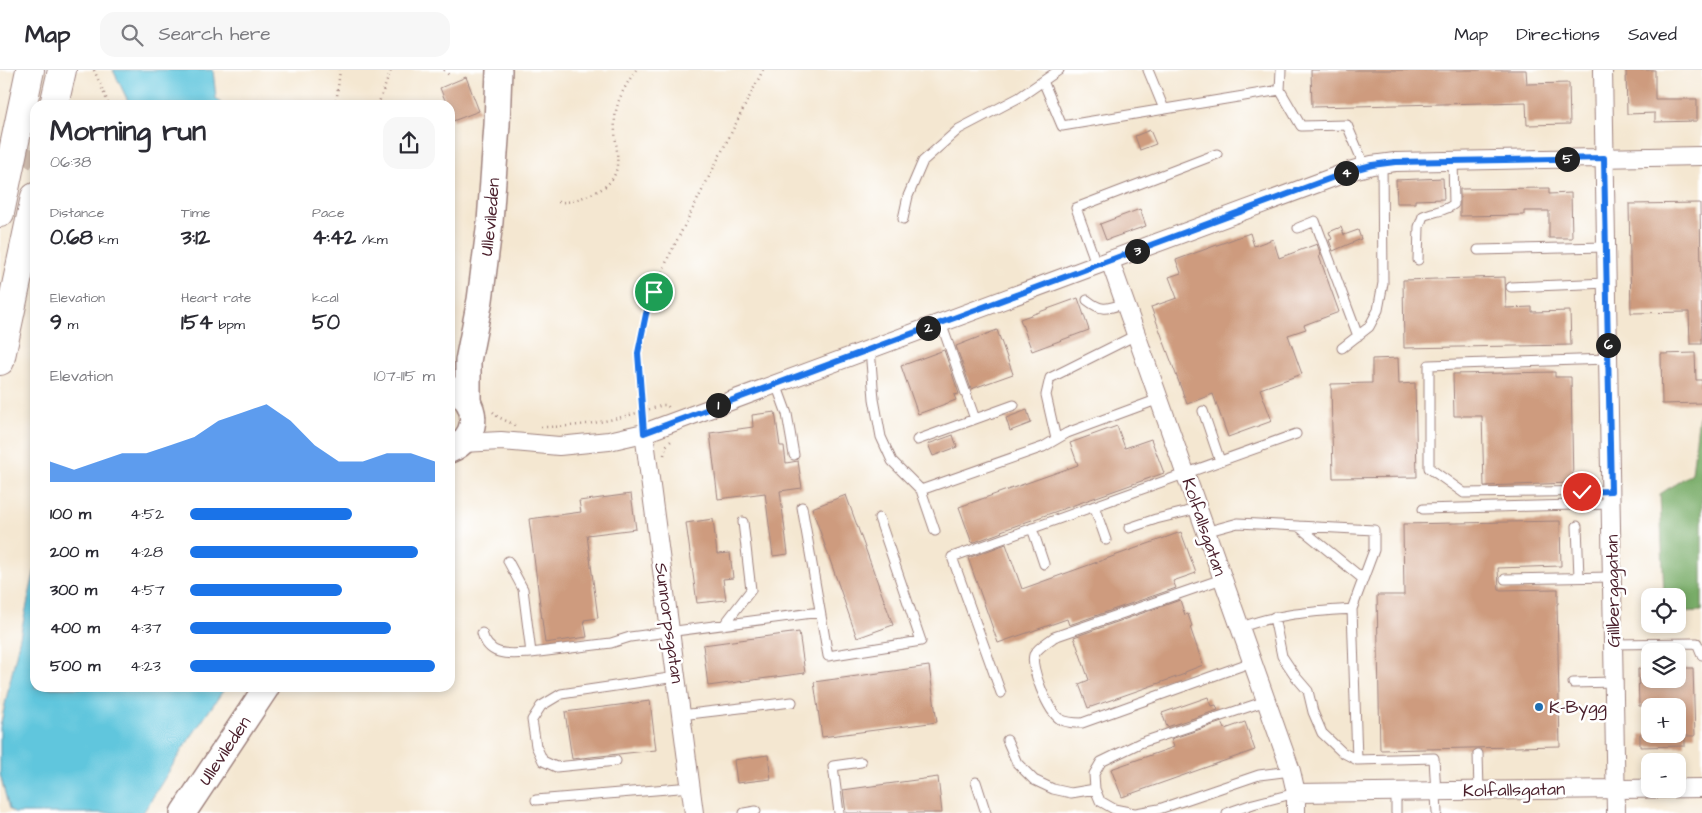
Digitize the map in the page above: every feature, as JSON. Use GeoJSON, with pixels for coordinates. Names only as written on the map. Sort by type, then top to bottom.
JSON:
{"type":"FeatureCollection","features":[{"type":"Feature","properties":{"kind":"highway"},"geometry":{"type":"LineString","coordinates":[[0,213],[30,70]]}},
{"type":"Feature","properties":{"kind":"highway"},"geometry":{"type":"LineString","coordinates":[[55,100],[62,70]]}},
{"type":"Feature","properties":{"kind":"highway"},"geometry":{"type":"LineString","coordinates":[[0,361],[30,220]]}},
{"type":"Feature","properties":{"kind":"main road","name":"Ullevileden"},"geometry":{"type":"LineString","coordinates":[[465,418],[468,361],[480,300],[490,222],[499,70]]}},
{"type":"Feature","properties":{"kind":"main road"},"geometry":{"type":"LineString","coordinates":[[455,375],[468,361]]}},
{"type":"Feature","properties":{"kind":"main road","name":"Ullevileden"},"geometry":{"type":"LineString","coordinates":[[183,813],[263,692]]}},
{"type":"Feature","properties":{"kind":"street","name":"Gillbergagatan"},"geometry":{"type":"LineString","coordinates":[[1603,70],[1616,813]]}},
{"type":"Feature","properties":{"kind":"street"},"geometry":{"type":"LineString","coordinates":[[465,418],[500,441],[559,446],[610,441],[644,433],[1373,165],[1453,160],[1702,156]]}},
{"type":"Feature","properties":{"kind":"street","name":"Kolfallsgatan"},"geometry":{"type":"LineString","coordinates":[[1103,263],[1125,303],[1291,770],[1296,793],[1296,813]]}},
{"type":"Feature","properties":{"kind":"street"},"geometry":{"type":"LineString","coordinates":[[465,418],[500,441]]}},
{"type":"Feature","properties":{"kind":"street","name":"Sunnorpsgatan"},"geometry":{"type":"LineString","coordinates":[[644,433],[694,813]]}},
{"type":"Feature","properties":{"kind":"street","name":"Kolfallsgatan"},"geometry":{"type":"LineString","coordinates":[[1296,793],[1702,788]]}},
{"type":"Feature","properties":{"kind":"lane"},"geometry":{"type":"LineString","coordinates":[[903,219],[908,196],[923,161],[959,129],[1020,97],[1059,70]]}},
{"type":"Feature","properties":{"kind":"lane"},"geometry":{"type":"LineString","coordinates":[[1148,70],[1164,109]]}},
{"type":"Feature","properties":{"kind":"lane"},"geometry":{"type":"LineString","coordinates":[[1281,70],[1280,90],[1301,126],[1346,125],[1373,165],[1382,283],[1378,310],[1369,327],[1342,348]]}},
{"type":"Feature","properties":{"kind":"lane"},"geometry":{"type":"LineString","coordinates":[[1043,81],[1062,126],[1280,90]]}},
{"type":"Feature","properties":{"kind":"lane"},"geometry":{"type":"LineString","coordinates":[[1103,263],[1076,208],[1217,154]]}},
{"type":"Feature","properties":{"kind":"lane"},"geometry":{"type":"LineString","coordinates":[[1418,260],[1419,227],[1423,216],[1432,212],[1446,210],[1454,204],[1453,160]]}},
{"type":"Feature","properties":{"kind":"lane"},"geometry":{"type":"LineString","coordinates":[[1298,228],[1315,221],[1358,336]]}},
{"type":"Feature","properties":{"kind":"lane"},"geometry":{"type":"LineString","coordinates":[[1478,250],[1606,247]]}},
{"type":"Feature","properties":{"kind":"lane"},"geometry":{"type":"LineString","coordinates":[[1511,287],[1607,283]]}},
{"type":"Feature","properties":{"kind":"lane"},"geometry":{"type":"LineString","coordinates":[[1087,300],[1097,307],[1104,309],[1125,303]]}},
{"type":"Feature","properties":{"kind":"lane"},"geometry":{"type":"LineString","coordinates":[[940,323],[975,419]]}},
{"type":"Feature","properties":{"kind":"lane"},"geometry":{"type":"LineString","coordinates":[[1056,439],[1046,394],[1050,378],[1136,335]]}},
{"type":"Feature","properties":{"kind":"lane"},"geometry":{"type":"LineString","coordinates":[[870,350],[874,399],[881,437],[892,461],[921,490],[935,531]]}},
{"type":"Feature","properties":{"kind":"lane"},"geometry":{"type":"LineString","coordinates":[[1608,359],[1429,365],[1428,468],[1464,493],[1611,498]]}},
{"type":"Feature","properties":{"kind":"lane"},"geometry":{"type":"LineString","coordinates":[[776,384],[786,414],[794,454]]}},
{"type":"Feature","properties":{"kind":"lane"},"geometry":{"type":"LineString","coordinates":[[921,490],[1043,447],[1067,432],[1159,399]]}},
{"type":"Feature","properties":{"kind":"lane"},"geometry":{"type":"LineString","coordinates":[[917,440],[1014,405]]}},
{"type":"Feature","properties":{"kind":"lane"},"geometry":{"type":"LineString","coordinates":[[1203,411],[1220,461]]}},
{"type":"Feature","properties":{"kind":"lane"},"geometry":{"type":"LineString","coordinates":[[1000,693],[952,557],[1296,434]]}},
{"type":"Feature","properties":{"kind":"lane"},"geometry":{"type":"LineString","coordinates":[[1423,509],[1611,498]]}},
{"type":"Feature","properties":{"kind":"lane"},"geometry":{"type":"LineString","coordinates":[[1094,506],[1106,540]]}},
{"type":"Feature","properties":{"kind":"lane"},"geometry":{"type":"LineString","coordinates":[[802,507],[828,656],[921,641],[879,518]]}},
{"type":"Feature","properties":{"kind":"lane"},"geometry":{"type":"LineString","coordinates":[[1129,528],[1163,516],[1197,508]]}},
{"type":"Feature","properties":{"kind":"lane"},"geometry":{"type":"LineString","coordinates":[[724,625],[752,590],[743,522]]}},
{"type":"Feature","properties":{"kind":"lane"},"geometry":{"type":"LineString","coordinates":[[1205,532],[1238,523],[1374,530],[1374,550],[1352,609],[1357,760]]}},
{"type":"Feature","properties":{"kind":"lane"},"geometry":{"type":"LineString","coordinates":[[1298,526],[1363,579]]}},
{"type":"Feature","properties":{"kind":"lane"},"geometry":{"type":"LineString","coordinates":[[1577,526],[1578,578]]}},
{"type":"Feature","properties":{"kind":"lane"},"geometry":{"type":"LineString","coordinates":[[1032,528],[1044,564]]}},
{"type":"Feature","properties":{"kind":"lane"},"geometry":{"type":"LineString","coordinates":[[508,561],[523,589],[531,653]]}},
{"type":"Feature","properties":{"kind":"lane"},"geometry":{"type":"LineString","coordinates":[[1505,579],[1612,577]]}},
{"type":"Feature","properties":{"kind":"lane"},"geometry":{"type":"LineString","coordinates":[[1222,579],[1054,637],[1034,655],[1034,663],[1041,688],[1048,706],[1058,718],[1072,723],[1082,723],[1252,662]]}},
{"type":"Feature","properties":{"kind":"lane"},"geometry":{"type":"LineString","coordinates":[[1239,628],[1263,619],[1300,612],[1352,609]]}},
{"type":"Feature","properties":{"kind":"lane"},"geometry":{"type":"LineString","coordinates":[[482,633],[485,643],[496,652],[508,654],[531,653],[611,643],[630,637],[820,612]]}},
{"type":"Feature","properties":{"kind":"lane"},"geometry":{"type":"LineString","coordinates":[[1274,617],[1282,656],[1296,678],[1308,691],[1313,712],[1322,733],[1342,752],[1357,760],[1434,758],[1437,813]]}},
{"type":"Feature","properties":{"kind":"lane"},"geometry":{"type":"LineString","coordinates":[[1614,644],[1697,643],[1702,655]]}},
{"type":"Feature","properties":{"kind":"lane"},"geometry":{"type":"LineString","coordinates":[[616,761],[556,767],[543,762],[536,746],[532,720],[541,706],[561,694],[676,678]]}},
{"type":"Feature","properties":{"kind":"lane"},"geometry":{"type":"LineString","coordinates":[[1573,683],[1614,682]]}},
{"type":"Feature","properties":{"kind":"lane"},"geometry":{"type":"LineString","coordinates":[[681,715],[792,702]]}},
{"type":"Feature","properties":{"kind":"lane"},"geometry":{"type":"LineString","coordinates":[[1266,702],[1140,743],[1101,762],[1094,774],[1095,789],[1100,802],[1114,809],[1135,813],[1159,809],[1259,775],[1291,770]]}},
{"type":"Feature","properties":{"kind":"lane"},"geometry":{"type":"LineString","coordinates":[[1007,740],[1016,763],[1034,780],[1053,789],[1071,793],[1095,789]]}},
{"type":"Feature","properties":{"kind":"lane"},"geometry":{"type":"LineString","coordinates":[[1478,754],[1479,791]]}},
{"type":"Feature","properties":{"kind":"lane"},"geometry":{"type":"LineString","coordinates":[[839,813],[833,766],[861,762]]}},
{"type":"Feature","properties":{"kind":"lane"},"geometry":{"type":"LineString","coordinates":[[976,782],[986,813]]}},
{"type":"Feature","properties":{"kind":"lane"},"geometry":{"type":"LineString","coordinates":[[536,800],[691,787]]}},
{"type":"Feature","properties":{"kind":"lane"},"geometry":{"type":"LineString","coordinates":[[1396,792],[1396,813]]}},
{"type":"Feature","properties":{"kind":"lane"},"geometry":{"type":"LineString","coordinates":[[1227,813],[1296,793]]}},
{"type":"Feature","properties":{"kind":"lane"},"geometry":{"type":"LineString","coordinates":[[744,813],[756,811]]}},
{"type":"Feature","properties":{"kind":"path"},"geometry":{"type":"LineString","coordinates":[[94,70],[107,100]]}},
{"type":"Feature","properties":{"kind":"path"},"geometry":{"type":"LineString","coordinates":[[337,100],[340,70]]}},
{"type":"Feature","properties":{"kind":"path"},"geometry":{"type":"LineString","coordinates":[[380,100],[391,70]]}},
{"type":"Feature","properties":{"kind":"path"},"geometry":{"type":"LineString","coordinates":[[444,70],[449,75]]}},
{"type":"Feature","properties":{"kind":"path"},"geometry":{"type":"LineString","coordinates":[[558,202],[574,202],[602,190],[614,177],[617,151],[615,113],[621,94],[636,70]]}},
{"type":"Feature","properties":{"kind":"path"},"geometry":{"type":"LineString","coordinates":[[644,433],[638,353],[646,314],[672,249],[763,70]]}},
{"type":"Feature","properties":{"kind":"path"},"geometry":{"type":"LineString","coordinates":[[539,427],[570,427],[618,419],[642,412]]}},
{"type":"Feature","properties":{"kind":"path"},"geometry":{"type":"LineString","coordinates":[[465,418],[498,417],[516,426]]}},
{"type":"Feature","properties":{"kind":"green space"},"geometry":{"type":"Polygon","coordinates":[[[1699,414],[1702,414],[1702,611],[1686,612],[1686,588],[1664,588],[1660,494],[1692,473],[1699,414]]]}},
{"type":"Feature","properties":{"kind":"water"},"geometry":{"type":"Polygon","coordinates":[[[113,70],[213,70],[218,100],[128,100],[113,70]]]}},
{"type":"Feature","properties":{"kind":"water"},"geometry":{"type":"Polygon","coordinates":[[[30,592],[30,692],[222,692],[184,747],[143,813],[14,813],[9,809],[0,774],[0,727],[30,592]]]}},
{"type":"Feature","properties":{"kind":"building"},"geometry":{"type":"Polygon","coordinates":[[[1311,70],[1526,70],[1527,84],[1569,83],[1570,124],[1527,125],[1526,102],[1312,107],[1311,70]]]}},
{"type":"Feature","properties":{"kind":"building"},"geometry":{"type":"Polygon","coordinates":[[[1626,70],[1655,70],[1655,99],[1697,99],[1697,121],[1655,122],[1655,113],[1627,114],[1626,70]]]}},
{"type":"Feature","properties":{"kind":"building"},"geometry":{"type":"Polygon","coordinates":[[[466,77],[479,111],[455,120],[455,100],[445,100],[440,88],[466,77]]]}},
{"type":"Feature","properties":{"kind":"building"},"geometry":{"type":"Polygon","coordinates":[[[1150,130],[1156,144],[1140,150],[1135,136],[1150,130]]]}},
{"type":"Feature","properties":{"kind":"building"},"geometry":{"type":"Polygon","coordinates":[[[1443,178],[1444,199],[1415,200],[1415,203],[1397,203],[1396,180],[1443,178]]]}},
{"type":"Feature","properties":{"kind":"building"},"geometry":{"type":"Polygon","coordinates":[[[1549,188],[1549,194],[1571,193],[1572,238],[1549,238],[1549,211],[1524,211],[1524,215],[1460,216],[1460,189],[1549,188]]]}},
{"type":"Feature","properties":{"kind":"building"},"geometry":{"type":"Polygon","coordinates":[[[1700,203],[1702,344],[1690,344],[1689,312],[1631,313],[1629,204],[1700,203]]]}},
{"type":"Feature","properties":{"kind":"building"},"geometry":{"type":"Polygon","coordinates":[[[1140,209],[1146,226],[1106,240],[1100,224],[1140,209]]]}},
{"type":"Feature","properties":{"kind":"building"},"geometry":{"type":"Polygon","coordinates":[[[1341,227],[1344,235],[1358,230],[1361,239],[1333,251],[1329,240],[1332,239],[1329,232],[1341,227]]]}},
{"type":"Feature","properties":{"kind":"building"},"geometry":{"type":"Polygon","coordinates":[[[1250,233],[1254,246],[1273,239],[1279,258],[1317,244],[1321,255],[1319,256],[1339,312],[1304,325],[1306,329],[1288,335],[1302,374],[1260,389],[1272,421],[1228,437],[1213,394],[1187,404],[1151,307],[1177,298],[1169,277],[1181,273],[1176,260],[1250,233]]]}},
{"type":"Feature","properties":{"kind":"building"},"geometry":{"type":"Polygon","coordinates":[[[1505,277],[1506,308],[1532,307],[1532,312],[1570,311],[1571,345],[1404,348],[1403,280],[1505,277]]]}},
{"type":"Feature","properties":{"kind":"building"},"geometry":{"type":"Polygon","coordinates":[[[1078,298],[1089,330],[1032,351],[1020,319],[1078,298]]]}},
{"type":"Feature","properties":{"kind":"building"},"geometry":{"type":"Polygon","coordinates":[[[997,330],[1013,374],[971,389],[956,346],[997,330]]]}},
{"type":"Feature","properties":{"kind":"building"},"geometry":{"type":"Polygon","coordinates":[[[944,350],[959,394],[954,395],[956,400],[918,414],[901,366],[944,350]]]}},
{"type":"Feature","properties":{"kind":"building"},"geometry":{"type":"Polygon","coordinates":[[[1695,353],[1696,380],[1702,380],[1702,403],[1662,404],[1661,354],[1695,353]]]}},
{"type":"Feature","properties":{"kind":"building"},"geometry":{"type":"Polygon","coordinates":[[[1398,358],[1399,384],[1415,383],[1417,477],[1333,478],[1331,384],[1372,383],[1372,359],[1398,358]]]}},
{"type":"Feature","properties":{"kind":"building"},"geometry":{"type":"Polygon","coordinates":[[[1555,372],[1555,377],[1571,377],[1573,483],[1484,486],[1482,416],[1454,416],[1453,374],[1555,372]]]}},
{"type":"Feature","properties":{"kind":"building"},"geometry":{"type":"Polygon","coordinates":[[[1027,410],[1031,423],[1010,431],[1006,418],[1027,410]]]}},
{"type":"Feature","properties":{"kind":"building"},"geometry":{"type":"Polygon","coordinates":[[[775,412],[780,446],[784,446],[786,463],[798,461],[802,488],[780,491],[788,554],[773,556],[765,493],[718,499],[710,433],[753,427],[752,415],[775,412]]]}},
{"type":"Feature","properties":{"kind":"building"},"geometry":{"type":"Polygon","coordinates":[[[1117,426],[1125,448],[1151,439],[1164,473],[972,543],[959,507],[1078,465],[1070,443],[1117,426]]]}},
{"type":"Feature","properties":{"kind":"building"},"geometry":{"type":"Polygon","coordinates":[[[953,435],[957,447],[933,456],[928,444],[953,435]]]}},
{"type":"Feature","properties":{"kind":"building"},"geometry":{"type":"Polygon","coordinates":[[[631,494],[636,529],[587,535],[598,618],[584,620],[587,637],[545,643],[529,519],[581,512],[579,501],[631,494]]]}},
{"type":"Feature","properties":{"kind":"building"},"geometry":{"type":"Polygon","coordinates":[[[846,495],[893,625],[857,638],[812,508],[846,495]]]}},
{"type":"Feature","properties":{"kind":"building"},"geometry":{"type":"Polygon","coordinates":[[[713,519],[717,554],[730,553],[733,578],[723,579],[726,600],[697,603],[686,523],[713,519]]]}},
{"type":"Feature","properties":{"kind":"building"},"geometry":{"type":"Polygon","coordinates":[[[1560,521],[1561,566],[1498,568],[1499,590],[1558,589],[1560,746],[1380,750],[1377,595],[1404,595],[1403,524],[1560,521]]]}},
{"type":"Feature","properties":{"kind":"building"},"geometry":{"type":"Polygon","coordinates":[[[1181,532],[1196,573],[1173,581],[1176,588],[1069,625],[1067,619],[998,643],[968,558],[1006,544],[1022,589],[1181,532]]]}},
{"type":"Feature","properties":{"kind":"building"},"geometry":{"type":"Polygon","coordinates":[[[1180,600],[1185,615],[1188,614],[1192,626],[1190,627],[1203,665],[1185,672],[1185,674],[1088,708],[1079,684],[1089,680],[1074,637],[1180,600]]]}},
{"type":"Feature","properties":{"kind":"building"},"geometry":{"type":"Polygon","coordinates":[[[799,632],[805,673],[708,686],[703,645],[799,632]]]}},
{"type":"Feature","properties":{"kind":"building"},"geometry":{"type":"Polygon","coordinates":[[[929,666],[937,722],[822,737],[814,682],[929,666]]]}},
{"type":"Feature","properties":{"kind":"building"},"geometry":{"type":"Polygon","coordinates":[[[1686,668],[1693,668],[1695,736],[1686,736],[1686,698],[1641,698],[1641,706],[1639,706],[1638,669],[1641,669],[1641,688],[1686,688],[1686,668]]]}},
{"type":"Feature","properties":{"kind":"building"},"geometry":{"type":"Polygon","coordinates":[[[1208,697],[1211,706],[1216,705],[1218,710],[1167,727],[1162,713],[1208,697]]]}},
{"type":"Feature","properties":{"kind":"building"},"geometry":{"type":"Polygon","coordinates":[[[650,701],[656,750],[572,759],[565,712],[650,701]]]}},
{"type":"Feature","properties":{"kind":"building"},"geometry":{"type":"Polygon","coordinates":[[[1222,722],[1225,729],[1245,722],[1255,750],[1122,797],[1111,769],[1174,747],[1171,739],[1222,722]]]}},
{"type":"Feature","properties":{"kind":"building"},"geometry":{"type":"Polygon","coordinates":[[[1640,734],[1641,743],[1685,743],[1685,746],[1640,747],[1640,734]]]}},
{"type":"Feature","properties":{"kind":"building"},"geometry":{"type":"Polygon","coordinates":[[[768,755],[771,779],[737,783],[734,760],[768,755]]]}},
{"type":"Feature","properties":{"kind":"building"},"geometry":{"type":"Polygon","coordinates":[[[938,777],[942,813],[846,813],[843,790],[938,777]]]}},
{"type":"Feature","properties":{"kind":"tunnel"},"geometry":{"type":"LineString","coordinates":[[0,139],[30,158]]}},
{"type":"Feature","properties":{"kind":"place","name":"K-Bygg"},"geometry":{"type":"Point","coordinates":[1539,707]}},
{"type":"Feature","properties":{"kind":"route"},"geometry":{"type":"LineString","coordinates":[[654,292],[646,314],[638,353],[644,433],[1353,170],[1395,162],[1604,158],[1611,491],[1582,492]]}}]}
